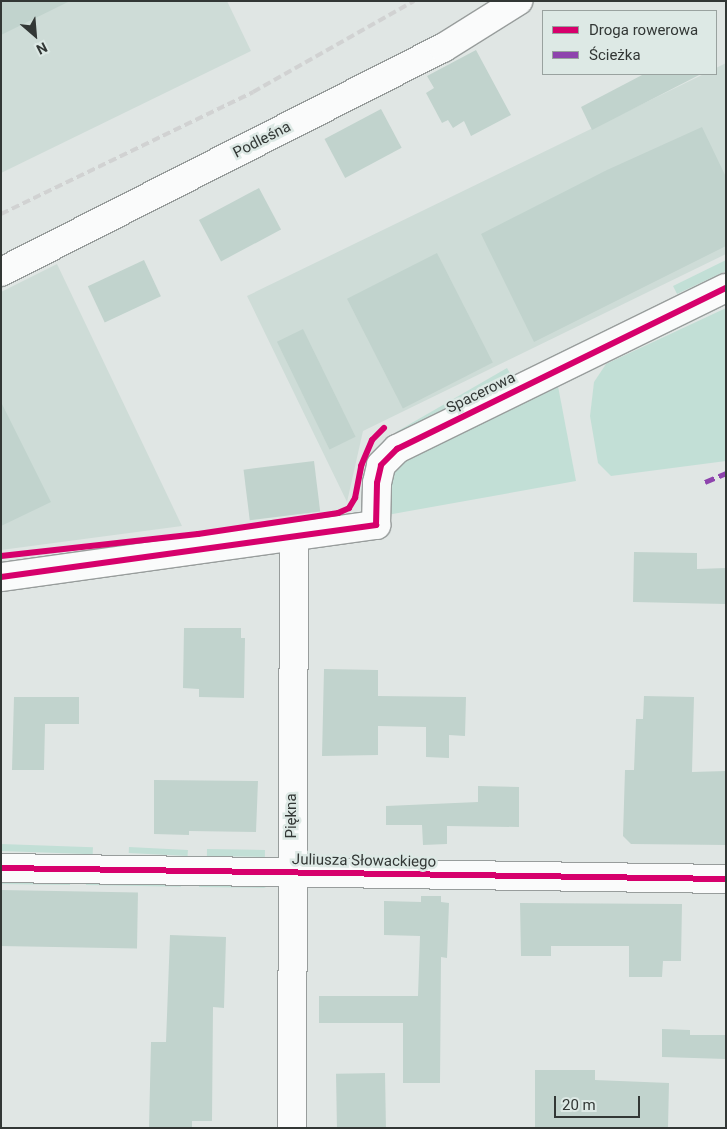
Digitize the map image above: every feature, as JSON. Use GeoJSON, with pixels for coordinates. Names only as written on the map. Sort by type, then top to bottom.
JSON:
{"type":"FeatureCollection","features":[{"type":"Feature","properties":{"kind":"street","name":"Podleśna"},"geometry":{"type":"LineString","coordinates":[[1,272],[444,48],[518,1]]}},
{"type":"Feature","properties":{"kind":"street","name":"Spacerowa"},"geometry":{"type":"LineString","coordinates":[[294,535],[376,525],[377,483],[381,465],[396,449],[726,288]]}},
{"type":"Feature","properties":{"kind":"street"},"geometry":{"type":"LineString","coordinates":[[1,577],[294,535]]}},
{"type":"Feature","properties":{"kind":"street","name":"Piękna"},"geometry":{"type":"LineString","coordinates":[[292,1128],[294,535]]}},
{"type":"Feature","properties":{"kind":"street","name":"Juliusza Słowackiego"},"geometry":{"type":"LineString","coordinates":[[1,868],[726,879]]}},
{"type":"Feature","properties":{"kind":"shaded area"},"geometry":{"type":"Polygon","coordinates":[[[1,1],[227,1],[251,51],[1,173],[1,1]]]}},
{"type":"Feature","properties":{"kind":"shaded area"},"geometry":{"type":"Polygon","coordinates":[[[726,63],[726,254],[363,431],[347,502],[247,296],[702,75],[717,75],[717,68],[726,63]]]}},
{"type":"Feature","properties":{"kind":"shaded area"},"geometry":{"type":"Polygon","coordinates":[[[57,264],[182,526],[1,550],[1,292],[57,264]]]}},
{"type":"Feature","properties":{"kind":"green space"},"geometry":{"type":"Polygon","coordinates":[[[726,260],[726,271],[677,294],[673,286],[726,260]]]}},
{"type":"Feature","properties":{"kind":"green space"},"geometry":{"type":"Polygon","coordinates":[[[726,308],[726,461],[611,476],[598,463],[590,416],[594,382],[606,364],[726,308]]]}},
{"type":"Feature","properties":{"kind":"green space"},"geometry":{"type":"Polygon","coordinates":[[[507,368],[511,375],[399,439],[395,433],[507,368]]]}},
{"type":"Feature","properties":{"kind":"green space"},"geometry":{"type":"Polygon","coordinates":[[[558,386],[576,481],[376,517],[385,479],[399,461],[558,386]]]}},
{"type":"Feature","properties":{"kind":"green space"},"geometry":{"type":"Polygon","coordinates":[[[1,844],[93,847],[93,854],[1,851],[1,844]]]}},
{"type":"Feature","properties":{"kind":"green space"},"geometry":{"type":"Polygon","coordinates":[[[129,847],[188,850],[188,856],[129,853],[129,847]]]}},
{"type":"Feature","properties":{"kind":"green space"},"geometry":{"type":"Polygon","coordinates":[[[207,849],[265,850],[265,857],[207,856],[207,849]]]}},
{"type":"Feature","properties":{"kind":"green space"},"geometry":{"type":"Polygon","coordinates":[[[1,877],[70,879],[70,885],[1,884],[1,877]]]}},
{"type":"Feature","properties":{"kind":"green space"},"geometry":{"type":"Polygon","coordinates":[[[86,879],[181,881],[181,887],[86,885],[86,879]]]}},
{"type":"Feature","properties":{"kind":"green space"},"geometry":{"type":"Polygon","coordinates":[[[199,882],[254,882],[266,888],[199,887],[199,882]]]}},
{"type":"Feature","properties":{"kind":"building"},"geometry":{"type":"Polygon","coordinates":[[[1,1],[70,1],[1,35],[1,1]]]}},
{"type":"Feature","properties":{"kind":"building"},"geometry":{"type":"Polygon","coordinates":[[[476,50],[511,115],[471,136],[464,121],[453,128],[448,120],[442,123],[426,93],[434,88],[427,76],[476,50]]]}},
{"type":"Feature","properties":{"kind":"building"},"geometry":{"type":"Polygon","coordinates":[[[642,75],[699,75],[592,130],[581,107],[642,75]]]}},
{"type":"Feature","properties":{"kind":"building"},"geometry":{"type":"Polygon","coordinates":[[[381,109],[402,148],[345,178],[324,139],[381,109]]]}},
{"type":"Feature","properties":{"kind":"building"},"geometry":{"type":"Polygon","coordinates":[[[702,127],[726,177],[726,246],[534,342],[481,234],[607,170],[702,127]]]}},
{"type":"Feature","properties":{"kind":"building"},"geometry":{"type":"Polygon","coordinates":[[[259,188],[281,229],[221,261],[199,220],[259,188]]]}},
{"type":"Feature","properties":{"kind":"building"},"geometry":{"type":"Polygon","coordinates":[[[437,253],[493,363],[403,408],[347,299],[437,253]]]}},
{"type":"Feature","properties":{"kind":"building"},"geometry":{"type":"Polygon","coordinates":[[[144,260],[161,296],[105,322],[88,286],[144,260]]]}},
{"type":"Feature","properties":{"kind":"building"},"geometry":{"type":"Polygon","coordinates":[[[303,329],[356,437],[330,450],[277,342],[303,329]]]}},
{"type":"Feature","properties":{"kind":"building"},"geometry":{"type":"Polygon","coordinates":[[[1,402],[51,502],[1,526],[1,402]]]}},
{"type":"Feature","properties":{"kind":"building"},"geometry":{"type":"Polygon","coordinates":[[[314,461],[320,512],[250,520],[244,470],[314,461]]]}},
{"type":"Feature","properties":{"kind":"building"},"geometry":{"type":"Polygon","coordinates":[[[634,552],[697,553],[697,569],[726,568],[726,604],[633,602],[634,552]]]}},
{"type":"Feature","properties":{"kind":"building"},"geometry":{"type":"Polygon","coordinates":[[[184,628],[241,628],[241,638],[245,638],[244,698],[199,697],[199,689],[183,688],[184,628]]]}},
{"type":"Feature","properties":{"kind":"building"},"geometry":{"type":"Polygon","coordinates":[[[324,669],[378,670],[378,696],[466,697],[465,736],[449,735],[449,758],[426,757],[426,727],[378,726],[378,755],[322,756],[324,669]]]}},
{"type":"Feature","properties":{"kind":"building"},"geometry":{"type":"Polygon","coordinates":[[[644,696],[694,697],[692,772],[726,771],[726,845],[631,844],[623,836],[625,770],[634,770],[636,719],[643,719],[644,696]]]}},
{"type":"Feature","properties":{"kind":"building"},"geometry":{"type":"Polygon","coordinates":[[[14,697],[79,697],[79,724],[45,724],[44,770],[12,770],[14,697]]]}},
{"type":"Feature","properties":{"kind":"building"},"geometry":{"type":"Polygon","coordinates":[[[154,780],[258,781],[256,832],[189,831],[189,835],[154,834],[154,780]]]}},
{"type":"Feature","properties":{"kind":"building"},"geometry":{"type":"Polygon","coordinates":[[[478,786],[519,787],[519,827],[447,826],[447,844],[423,845],[422,825],[386,825],[386,806],[478,802],[478,786]]]}},
{"type":"Feature","properties":{"kind":"building"},"geometry":{"type":"Polygon","coordinates":[[[1,890],[138,892],[137,948],[1,946],[1,890]]]}},
{"type":"Feature","properties":{"kind":"building"},"geometry":{"type":"Polygon","coordinates":[[[421,896],[441,896],[441,902],[449,903],[447,958],[441,957],[440,1083],[403,1083],[403,1023],[319,1023],[319,996],[418,996],[420,936],[384,935],[384,901],[421,902],[421,896]]]}},
{"type":"Feature","properties":{"kind":"building"},"geometry":{"type":"Polygon","coordinates":[[[520,903],[682,904],[681,961],[663,961],[662,977],[629,977],[629,946],[551,946],[551,956],[521,956],[520,903]]]}},
{"type":"Feature","properties":{"kind":"building"},"geometry":{"type":"Polygon","coordinates":[[[170,935],[226,937],[224,1008],[213,1007],[212,1121],[192,1121],[192,1128],[149,1128],[151,1042],[166,1042],[170,935]]]}},
{"type":"Feature","properties":{"kind":"building"},"geometry":{"type":"Polygon","coordinates":[[[662,1029],[690,1030],[690,1035],[726,1035],[726,1059],[662,1057],[662,1029]]]}},
{"type":"Feature","properties":{"kind":"building"},"geometry":{"type":"Polygon","coordinates":[[[535,1070],[595,1070],[595,1080],[669,1083],[668,1128],[535,1128],[535,1070]]]}},
{"type":"Feature","properties":{"kind":"building"},"geometry":{"type":"Polygon","coordinates":[[[385,1073],[386,1128],[337,1128],[336,1074],[385,1073]]]}},
{"type":"Feature","properties":{"kind":"railway"},"geometry":{"type":"LineString","coordinates":[[1,214],[253,92],[414,1]]}},
{"type":"Feature","properties":{"kind":"marked path"},"geometry":{"type":"LineString","coordinates":[[705,482],[726,473]]}},
{"type":"Feature","properties":{"kind":"cycle path"},"geometry":{"type":"LineString","coordinates":[[1,577],[376,525],[377,483],[381,465],[397,449],[726,288]]}},
{"type":"Feature","properties":{"kind":"cycle path"},"geometry":{"type":"LineString","coordinates":[[1,556],[198,534],[338,513],[349,508],[355,498],[361,466],[372,440],[384,428]]}},
{"type":"Feature","properties":{"kind":"cycle path"},"geometry":{"type":"LineString","coordinates":[[1,868],[726,879]]}}]}
